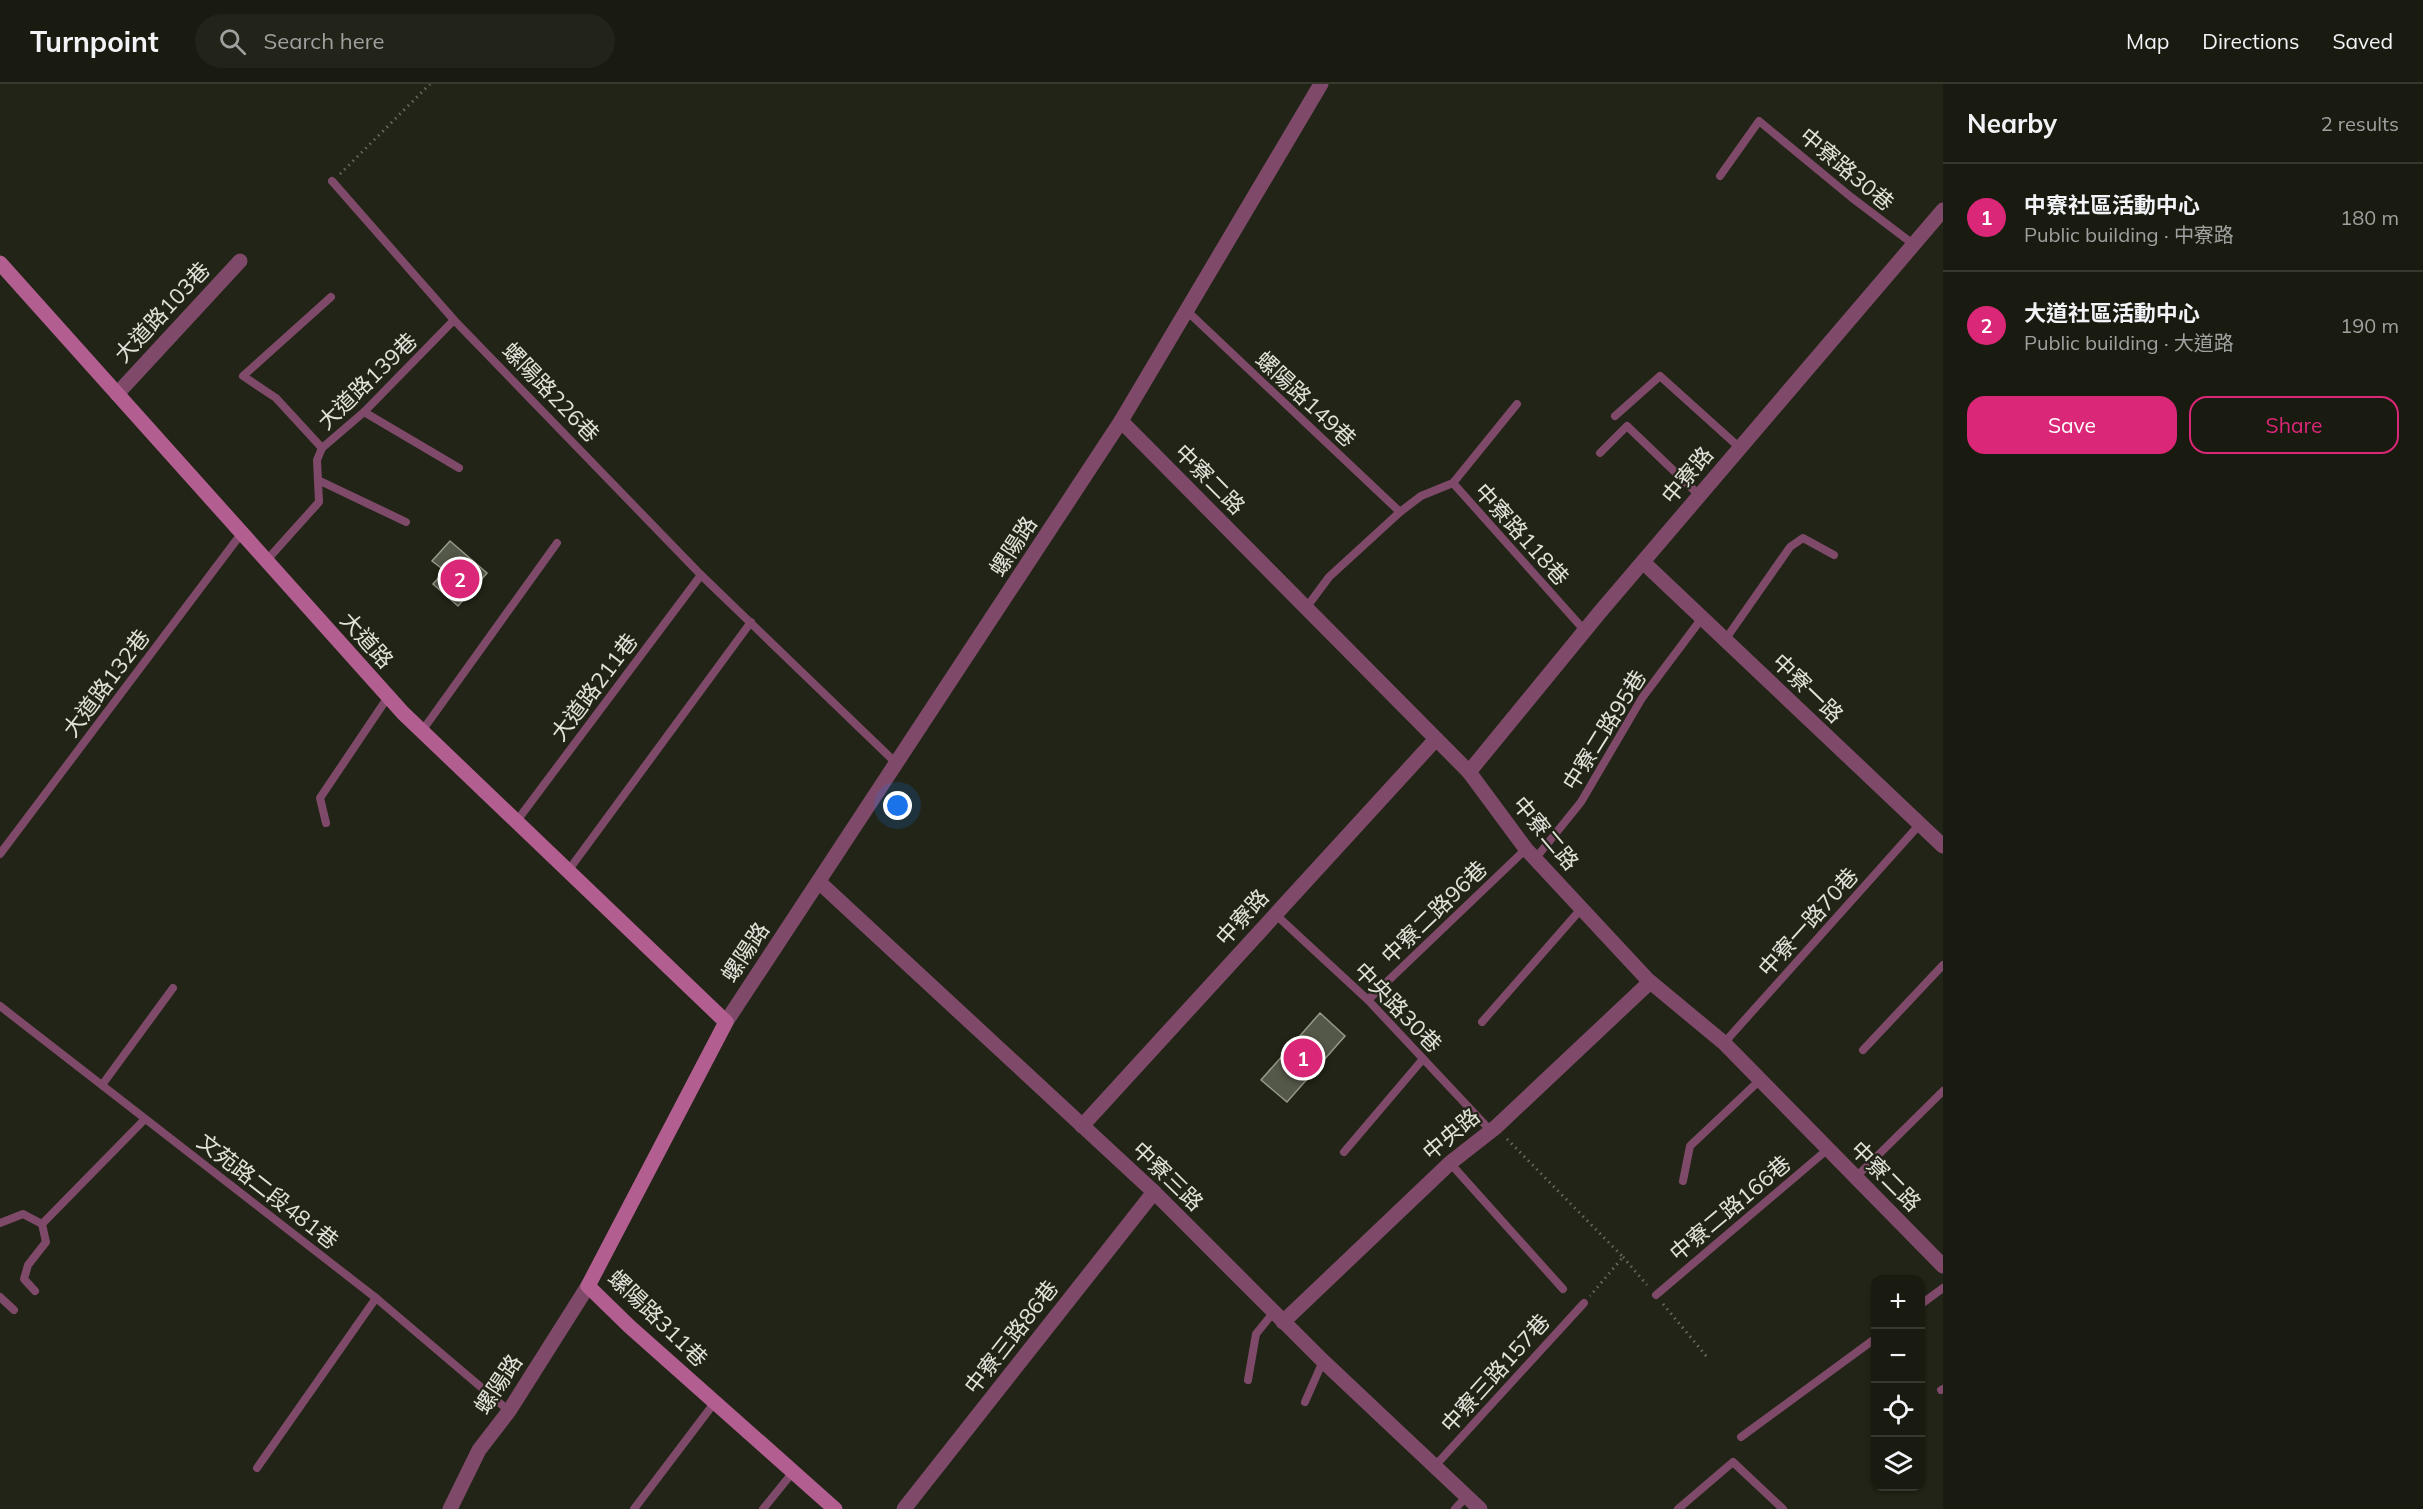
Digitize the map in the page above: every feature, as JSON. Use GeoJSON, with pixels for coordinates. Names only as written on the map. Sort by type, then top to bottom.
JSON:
{"type":"FeatureCollection","features":[{"type":"Feature","properties":{"kind":"street","name":"螺陽路"},"geometry":{"type":"LineString","coordinates":[[726,1022],[1121,421],[1321,84]]}},
{"type":"Feature","properties":{"kind":"street","name":"中寮路"},"geometry":{"type":"LineString","coordinates":[[1469,772],[1699,495],[1943,210]]}},
{"type":"Feature","properties":{"kind":"street","name":"大道路103巷"},"geometry":{"type":"LineString","coordinates":[[117,394],[240,261]]}},
{"type":"Feature","properties":{"kind":"street","name":"大道路"},"geometry":{"type":"LineString","coordinates":[[0,263],[388,697],[726,1022]]}},
{"type":"Feature","properties":{"kind":"street","name":"中寮二路"},"geometry":{"type":"LineString","coordinates":[[1121,421],[1469,772],[1530,854],[1650,982],[1724,1043],[1855,1178],[1942,1261]]}},
{"type":"Feature","properties":{"kind":"street","name":"中寮一路"},"geometry":{"type":"LineString","coordinates":[[1643,562],[1943,846]]}},
{"type":"Feature","properties":{"kind":"street","name":"中寮路"},"geometry":{"type":"LineString","coordinates":[[1082,1126],[1436,739]]}},
{"type":"Feature","properties":{"kind":"street","name":"中寮三路"},"geometry":{"type":"LineString","coordinates":[[819,882],[1154,1192],[1323,1361],[1480,1509]]}},
{"type":"Feature","properties":{"kind":"street","name":"中央路"},"geometry":{"type":"LineString","coordinates":[[1278,1317],[1450,1163],[1493,1128],[1650,982]]}},
{"type":"Feature","properties":{"kind":"street","name":"螺陽路311巷"},"geometry":{"type":"LineString","coordinates":[[726,1022],[588,1286],[629,1326],[835,1509]]}},
{"type":"Feature","properties":{"kind":"street","name":"中寮三路86巷"},"geometry":{"type":"LineString","coordinates":[[904,1509],[1154,1192]]}},
{"type":"Feature","properties":{"kind":"street","name":"螺陽路"},"geometry":{"type":"LineString","coordinates":[[450,1509],[479,1450],[509,1411],[588,1286]]}},
{"type":"Feature","properties":{"kind":"lane","name":"中寮路30巷"},"geometry":{"type":"LineString","coordinates":[[1720,176],[1759,121],[1859,204],[1913,244]]}},
{"type":"Feature","properties":{"kind":"lane","name":"螺陽路226巷"},"geometry":{"type":"LineString","coordinates":[[332,182],[454,320],[701,575],[897,764]]}},
{"type":"Feature","properties":{"kind":"lane"},"geometry":{"type":"LineString","coordinates":[[322,448],[276,398],[243,376],[331,297]]}},
{"type":"Feature","properties":{"kind":"lane","name":"螺陽路149巷"},"geometry":{"type":"LineString","coordinates":[[1187,311],[1400,512]]}},
{"type":"Feature","properties":{"kind":"lane","name":"大道路139巷"},"geometry":{"type":"LineString","coordinates":[[266,561],[319,502],[316,460],[322,448],[364,412],[454,320]]}},
{"type":"Feature","properties":{"kind":"lane"},"geometry":{"type":"LineString","coordinates":[[1615,416],[1660,376],[1740,448]]}},
{"type":"Feature","properties":{"kind":"lane","name":"中寮路118巷"},"geometry":{"type":"LineString","coordinates":[[1516,404],[1453,483],[1585,631]]}},
{"type":"Feature","properties":{"kind":"lane"},"geometry":{"type":"LineString","coordinates":[[364,412],[459,468]]}},
{"type":"Feature","properties":{"kind":"lane"},"geometry":{"type":"LineString","coordinates":[[1600,453],[1627,426],[1699,495]]}},
{"type":"Feature","properties":{"kind":"lane"},"geometry":{"type":"LineString","coordinates":[[318,480],[406,522]]}},
{"type":"Feature","properties":{"kind":"lane"},"geometry":{"type":"LineString","coordinates":[[1306,609],[1329,577],[1400,512],[1421,496],[1453,483]]}},
{"type":"Feature","properties":{"kind":"lane","name":"大道路132巷"},"geometry":{"type":"LineString","coordinates":[[0,854],[241,534]]}},
{"type":"Feature","properties":{"kind":"lane"},"geometry":{"type":"LineString","coordinates":[[1725,640],[1790,548],[1803,538],[1834,555]]}},
{"type":"Feature","properties":{"kind":"lane"},"geometry":{"type":"LineString","coordinates":[[422,731],[557,543]]}},
{"type":"Feature","properties":{"kind":"lane","name":"大道路211巷"},"geometry":{"type":"LineString","coordinates":[[516,822],[701,575]]}},
{"type":"Feature","properties":{"kind":"lane","name":"中寮二路95巷"},"geometry":{"type":"LineString","coordinates":[[1530,854],[1581,802],[1642,698],[1702,618]]}},
{"type":"Feature","properties":{"kind":"lane"},"geometry":{"type":"LineString","coordinates":[[568,871],[751,622]]}},
{"type":"Feature","properties":{"kind":"lane"},"geometry":{"type":"LineString","coordinates":[[326,823],[320,798],[388,697]]}},
{"type":"Feature","properties":{"kind":"lane","name":"中寮一路70巷"},"geometry":{"type":"LineString","coordinates":[[1724,1043],[1920,824]]}},
{"type":"Feature","properties":{"kind":"lane","name":"中寮二路96巷"},"geometry":{"type":"LineString","coordinates":[[1368,1000],[1530,854]]}},
{"type":"Feature","properties":{"kind":"lane"},"geometry":{"type":"LineString","coordinates":[[1482,1022],[1581,909]]}},
{"type":"Feature","properties":{"kind":"lane","name":"中央路30巷"},"geometry":{"type":"LineString","coordinates":[[1275,914],[1368,1000],[1493,1128]]}},
{"type":"Feature","properties":{"kind":"lane"},"geometry":{"type":"LineString","coordinates":[[1863,1050],[1943,965]]}},
{"type":"Feature","properties":{"kind":"lane"},"geometry":{"type":"LineString","coordinates":[[102,1085],[173,988]]}},
{"type":"Feature","properties":{"kind":"lane","name":"文苑路二段481巷"},"geometry":{"type":"LineString","coordinates":[[0,1006],[376,1298],[509,1411]]}},
{"type":"Feature","properties":{"kind":"lane"},"geometry":{"type":"LineString","coordinates":[[1344,1152],[1424,1059]]}},
{"type":"Feature","properties":{"kind":"lane"},"geometry":{"type":"LineString","coordinates":[[1683,1181],[1690,1146],[1760,1080]]}},
{"type":"Feature","properties":{"kind":"lane"},"geometry":{"type":"LineString","coordinates":[[1855,1178],[1943,1091]]}},
{"type":"Feature","properties":{"kind":"lane"},"geometry":{"type":"LineString","coordinates":[[42,1224],[145,1119]]}},
{"type":"Feature","properties":{"kind":"lane","name":"中寮二路166巷"},"geometry":{"type":"LineString","coordinates":[[1656,1295],[1828,1149]]}},
{"type":"Feature","properties":{"kind":"lane"},"geometry":{"type":"LineString","coordinates":[[1450,1163],[1563,1289]]}},
{"type":"Feature","properties":{"kind":"lane"},"geometry":{"type":"LineString","coordinates":[[0,1223],[23,1214],[42,1224],[46,1242],[28,1265],[24,1279],[35,1291]]}},
{"type":"Feature","properties":{"kind":"lane"},"geometry":{"type":"LineString","coordinates":[[1925,1301],[1943,1288]]}},
{"type":"Feature","properties":{"kind":"lane"},"geometry":{"type":"LineString","coordinates":[[0,1297],[14,1310]]}},
{"type":"Feature","properties":{"kind":"lane"},"geometry":{"type":"LineString","coordinates":[[257,1468],[376,1298]]}},
{"type":"Feature","properties":{"kind":"lane","name":"中寮三路157巷"},"geometry":{"type":"LineString","coordinates":[[1434,1467],[1584,1303]]}},
{"type":"Feature","properties":{"kind":"lane"},"geometry":{"type":"LineString","coordinates":[[1248,1380],[1256,1334],[1278,1317]]}},
{"type":"Feature","properties":{"kind":"lane"},"geometry":{"type":"LineString","coordinates":[[1741,1437],[1871,1341]]}},
{"type":"Feature","properties":{"kind":"lane"},"geometry":{"type":"LineString","coordinates":[[1305,1402],[1323,1361]]}},
{"type":"Feature","properties":{"kind":"lane"},"geometry":{"type":"LineString","coordinates":[[634,1509],[715,1402]]}},
{"type":"Feature","properties":{"kind":"lane"},"geometry":{"type":"LineString","coordinates":[[1678,1509],[1733,1462],[1783,1509]]}},
{"type":"Feature","properties":{"kind":"lane"},"geometry":{"type":"LineString","coordinates":[[763,1509],[793,1472]]}},
{"type":"Feature","properties":{"kind":"lane"},"geometry":{"type":"LineString","coordinates":[[1455,1509],[1466,1497]]}},
{"type":"Feature","properties":{"kind":"path"},"geometry":{"type":"LineString","coordinates":[[332,182],[430,84]]}},
{"type":"Feature","properties":{"kind":"path"},"geometry":{"type":"LineString","coordinates":[[1493,1128],[1623,1257],[1707,1357]]}},
{"type":"Feature","properties":{"kind":"path"},"geometry":{"type":"LineString","coordinates":[[1584,1303],[1623,1257]]}},
{"type":"Feature","properties":{"kind":"building"},"geometry":{"type":"Polygon","coordinates":[[[450,541],[487,573],[458,606],[433,584],[445,571],[432,561],[450,541]]]}},
{"type":"Feature","properties":{"kind":"building"},"geometry":{"type":"Polygon","coordinates":[[[1320,1013],[1345,1036],[1287,1102],[1261,1080],[1320,1013]]]}},
{"type":"Feature","properties":{"kind":"place","name":"大道社區活動中心"},"geometry":{"type":"Point","coordinates":[460,579]}},
{"type":"Feature","properties":{"kind":"place","name":"中寮社區活動中心"},"geometry":{"type":"Point","coordinates":[1303,1058]}}]}
